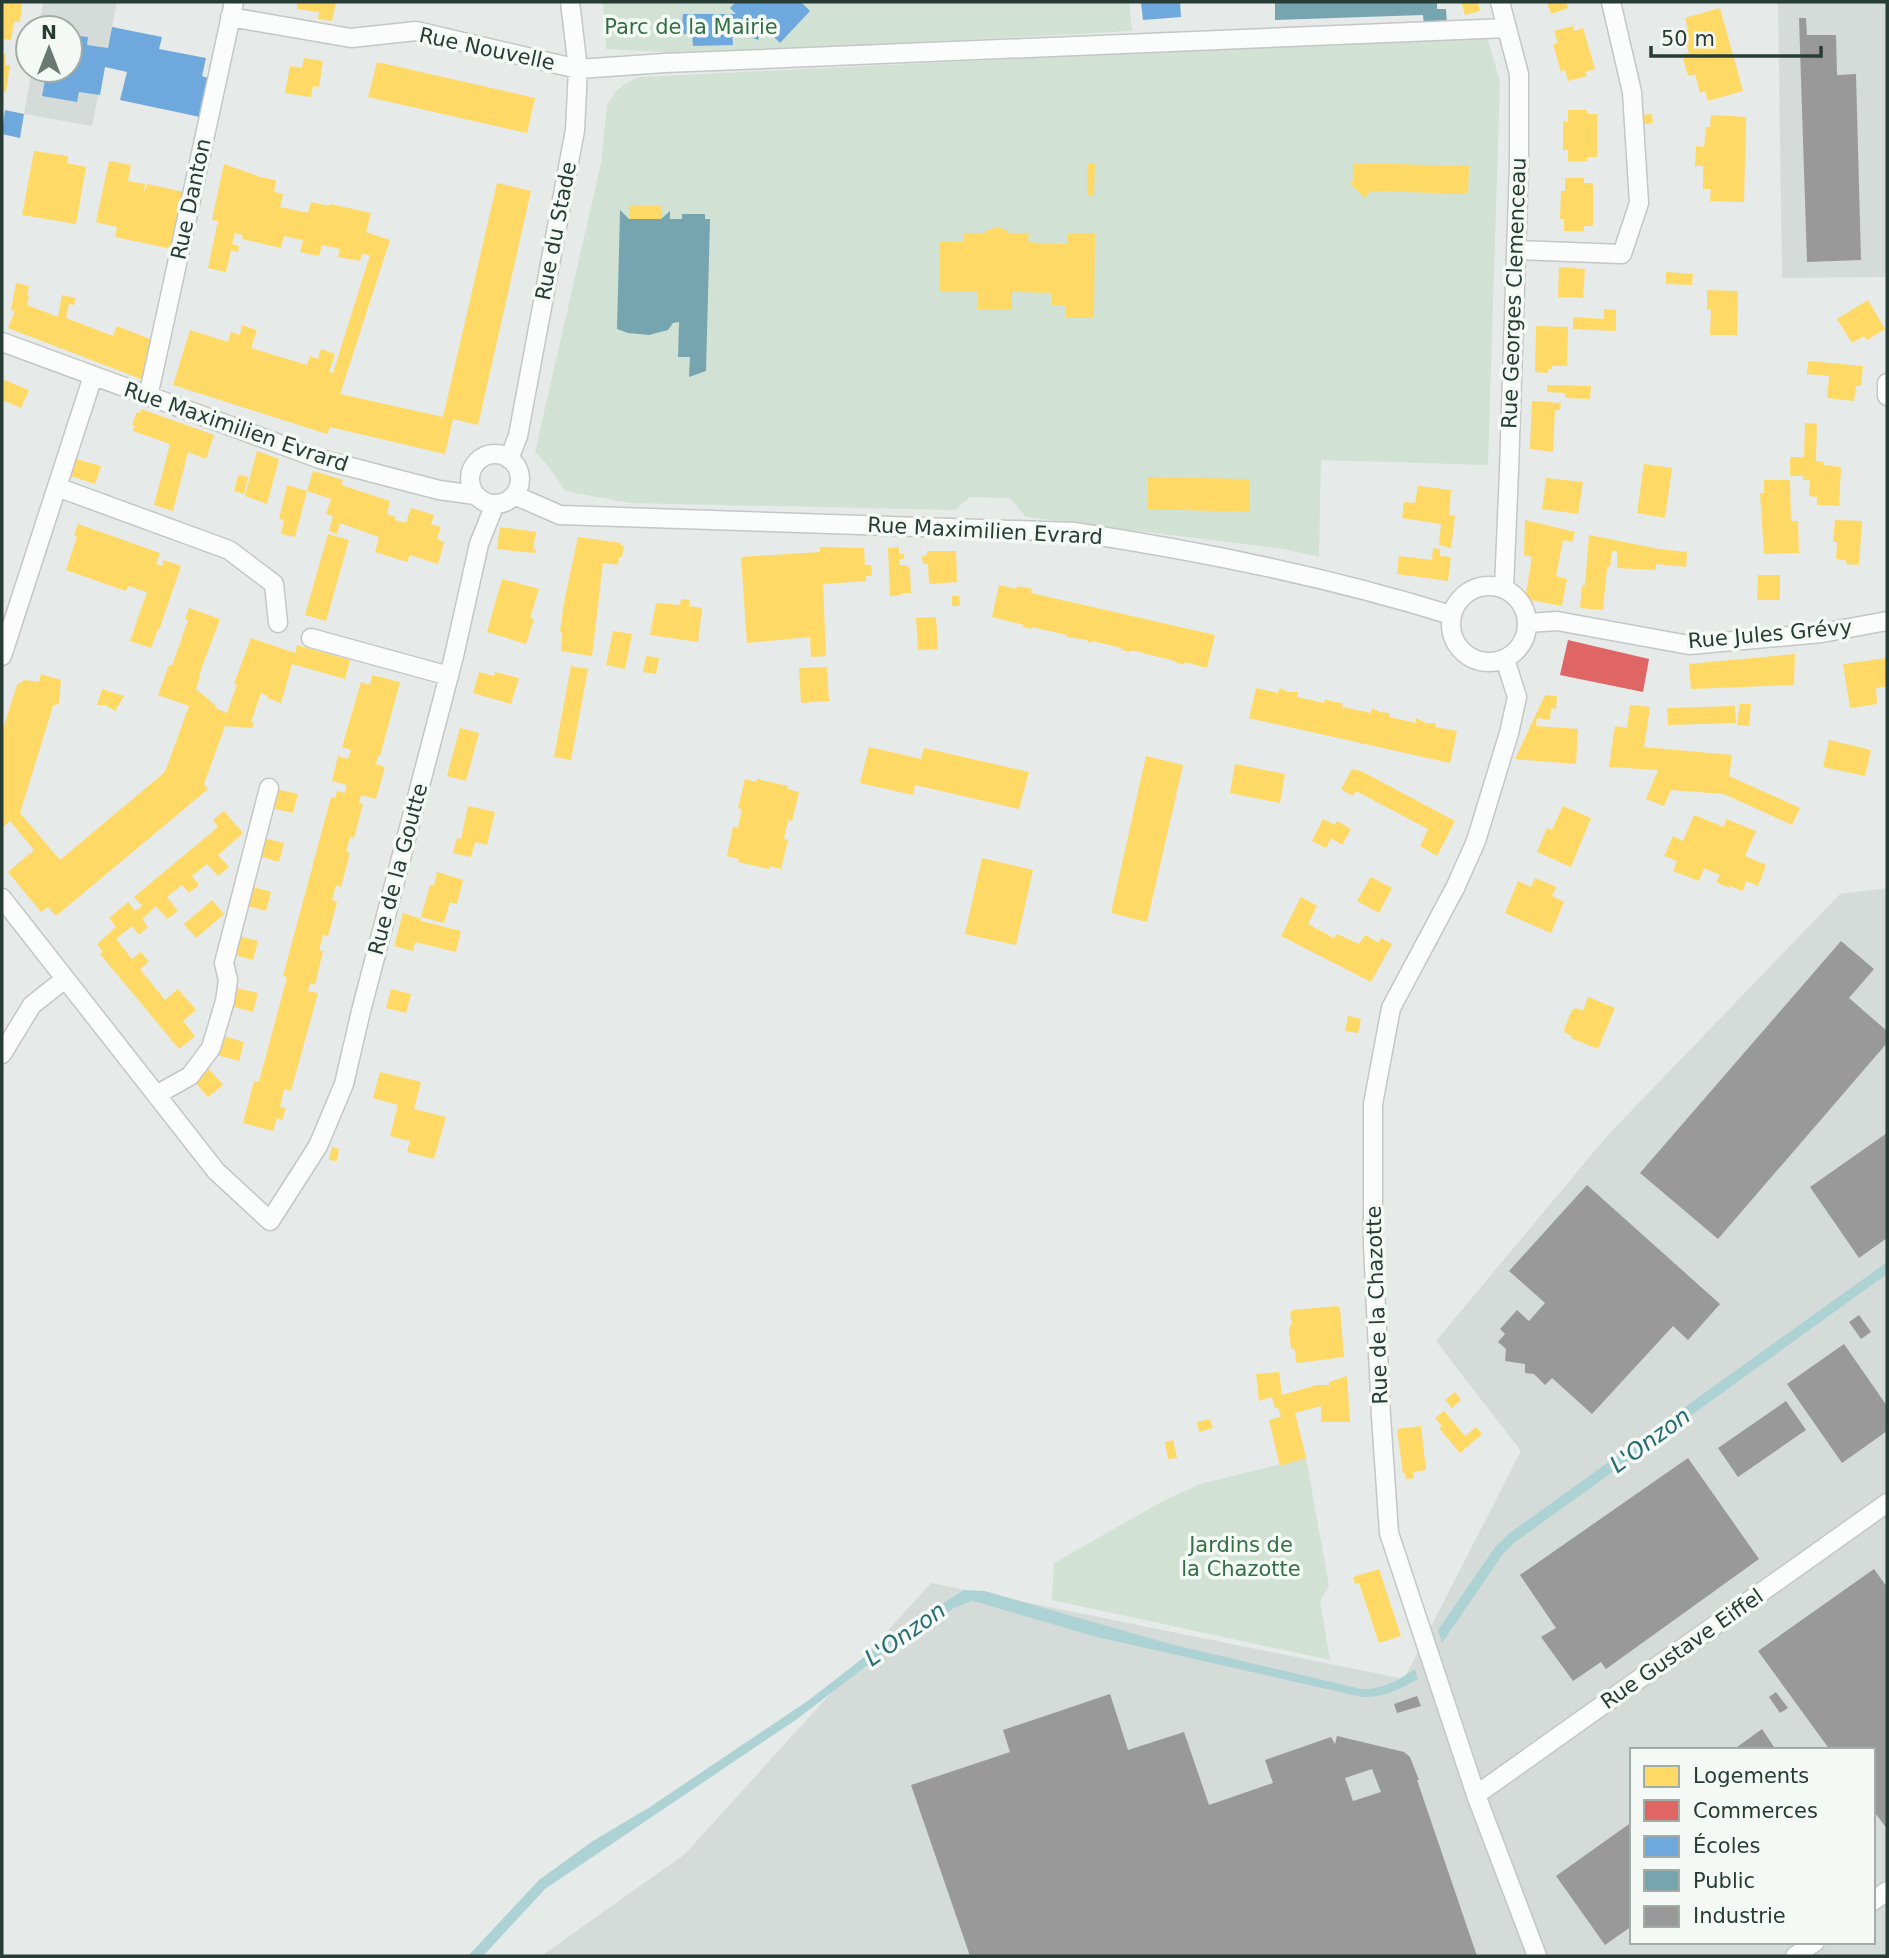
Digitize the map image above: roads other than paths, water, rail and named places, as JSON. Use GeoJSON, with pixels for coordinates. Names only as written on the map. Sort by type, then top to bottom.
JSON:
{"type":"FeatureCollection","features":[{"type":"Feature","properties":{"kind":"street","name":"Rue du Stade"},"geometry":{"type":"LineString","coordinates":[[509,458],[518,436],[575,130],[578,69],[570,2]]}},
{"type":"Feature","properties":{"kind":"street","name":"Rue Georges Clemenceau"},"geometry":{"type":"LineString","coordinates":[[1500,2],[1519,74],[1516,250],[1504,588]]}},
{"type":"Feature","properties":{"kind":"street"},"geometry":{"type":"LineString","coordinates":[[1516,250],[1622,254],[1639,203],[1632,92],[1611,2]]}},
{"type":"Feature","properties":{"kind":"street","name":"Rue Nouvelle"},"geometry":{"type":"LineString","coordinates":[[232,9],[352,38],[416,31],[578,69],[1507,28]]}},
{"type":"Feature","properties":{"kind":"street","name":"Rue Danton"},"geometry":{"type":"LineString","coordinates":[[148,397],[232,9]]}},
{"type":"Feature","properties":{"kind":"street","name":"Rue Maximilien Evrard"},"geometry":{"type":"LineString","coordinates":[[2,342],[320,459],[439,490],[475,495],[495,504]]}},
{"type":"Feature","properties":{"kind":"street"},"geometry":{"type":"LineString","coordinates":[[2,656],[6,631],[93,376]]}},
{"type":"Feature","properties":{"kind":"street"},"geometry":{"type":"LineString","coordinates":[[1887,383],[1887,396]]}},
{"type":"Feature","properties":{"kind":"street"},"geometry":{"type":"LineString","coordinates":[[475,495],[470,480],[471,472],[480,459],[494,454],[509,458],[519,471],[518,488],[509,499],[495,504]]}},
{"type":"Feature","properties":{"kind":"street"},"geometry":{"type":"LineString","coordinates":[[57,487],[229,550],[274,584],[278,623]]}},
{"type":"Feature","properties":{"kind":"street","name":"Rue Maximilien Evrard"},"geometry":{"type":"LineString","coordinates":[[514,495],[560,515],[1074,532],[1236,561],[1390,596],[1451,615]]}},
{"type":"Feature","properties":{"kind":"street","name":"Rue de la Goutte"},"geometry":{"type":"LineString","coordinates":[[156,1095],[215,1171],[270,1222],[318,1146],[344,1084],[360,1011],[449,676],[479,544],[495,504]]}},
{"type":"Feature","properties":{"kind":"street"},"geometry":{"type":"LineString","coordinates":[[1490,585],[1504,588],[1516,596],[1525,608],[1528,623],[1525,637],[1517,650],[1505,659],[1491,662],[1477,660],[1465,654],[1455,643],[1451,615],[1465,593],[1490,585]]}},
{"type":"Feature","properties":{"kind":"street","name":"Rue Jules Grévy"},"geometry":{"type":"LineString","coordinates":[[1528,623],[1557,621],[1689,645],[1822,633],[1887,621]]}},
{"type":"Feature","properties":{"kind":"street"},"geometry":{"type":"LineString","coordinates":[[311,638],[449,676]]}},
{"type":"Feature","properties":{"kind":"street","name":"Rue de la Chazotte"},"geometry":{"type":"LineString","coordinates":[[1505,659],[1517,697],[1509,733],[1476,841],[1455,888],[1391,1008],[1373,1104],[1373,1244],[1381,1416],[1390,1533],[1476,1795],[1537,1956]]}},
{"type":"Feature","properties":{"kind":"street"},"geometry":{"type":"LineString","coordinates":[[2,898],[156,1095],[190,1076],[211,1048],[225,1001],[228,980],[223,962],[269,788]]}},
{"type":"Feature","properties":{"kind":"street"},"geometry":{"type":"LineString","coordinates":[[2,1054],[32,1005],[65,979]]}},
{"type":"Feature","properties":{"kind":"street","name":"Rue Gustave Eiffel"},"geometry":{"type":"LineString","coordinates":[[1476,1795],[1887,1503]]}},
{"type":"Feature","properties":{"kind":"street"},"geometry":{"type":"LineString","coordinates":[[1795,1956],[1812,1944]]}},
{"type":"Feature","properties":{"kind":"water","name":"L'Onzon"},"geometry":{"type":"Polygon","coordinates":[[[1887,1262],[1887,1274],[1514,1543],[1503,1554],[1442,1643],[1438,1630],[1496,1546],[1511,1532],[1887,1262]]]}},
{"type":"Feature","properties":{"kind":"water","name":"L'Onzon"},"geometry":{"type":"Polygon","coordinates":[[[964,1590],[985,1591],[1170,1644],[1361,1689],[1383,1686],[1415,1669],[1418,1679],[1384,1694],[1362,1697],[1097,1637],[972,1601],[954,1608],[882,1654],[797,1719],[545,1889],[483,1956],[468,1956],[539,1880],[593,1841],[650,1807],[809,1700],[889,1638],[964,1590]]]}},
{"type":"Feature","properties":{"kind":"park label","name":"Parc de la Mairie"},"geometry":{"type":"Point","coordinates":[691,27]}},
{"type":"Feature","properties":{"kind":"park label","name":"Jardins de la Chazotte"},"geometry":{"type":"Point","coordinates":[1241,1557]}}]}
